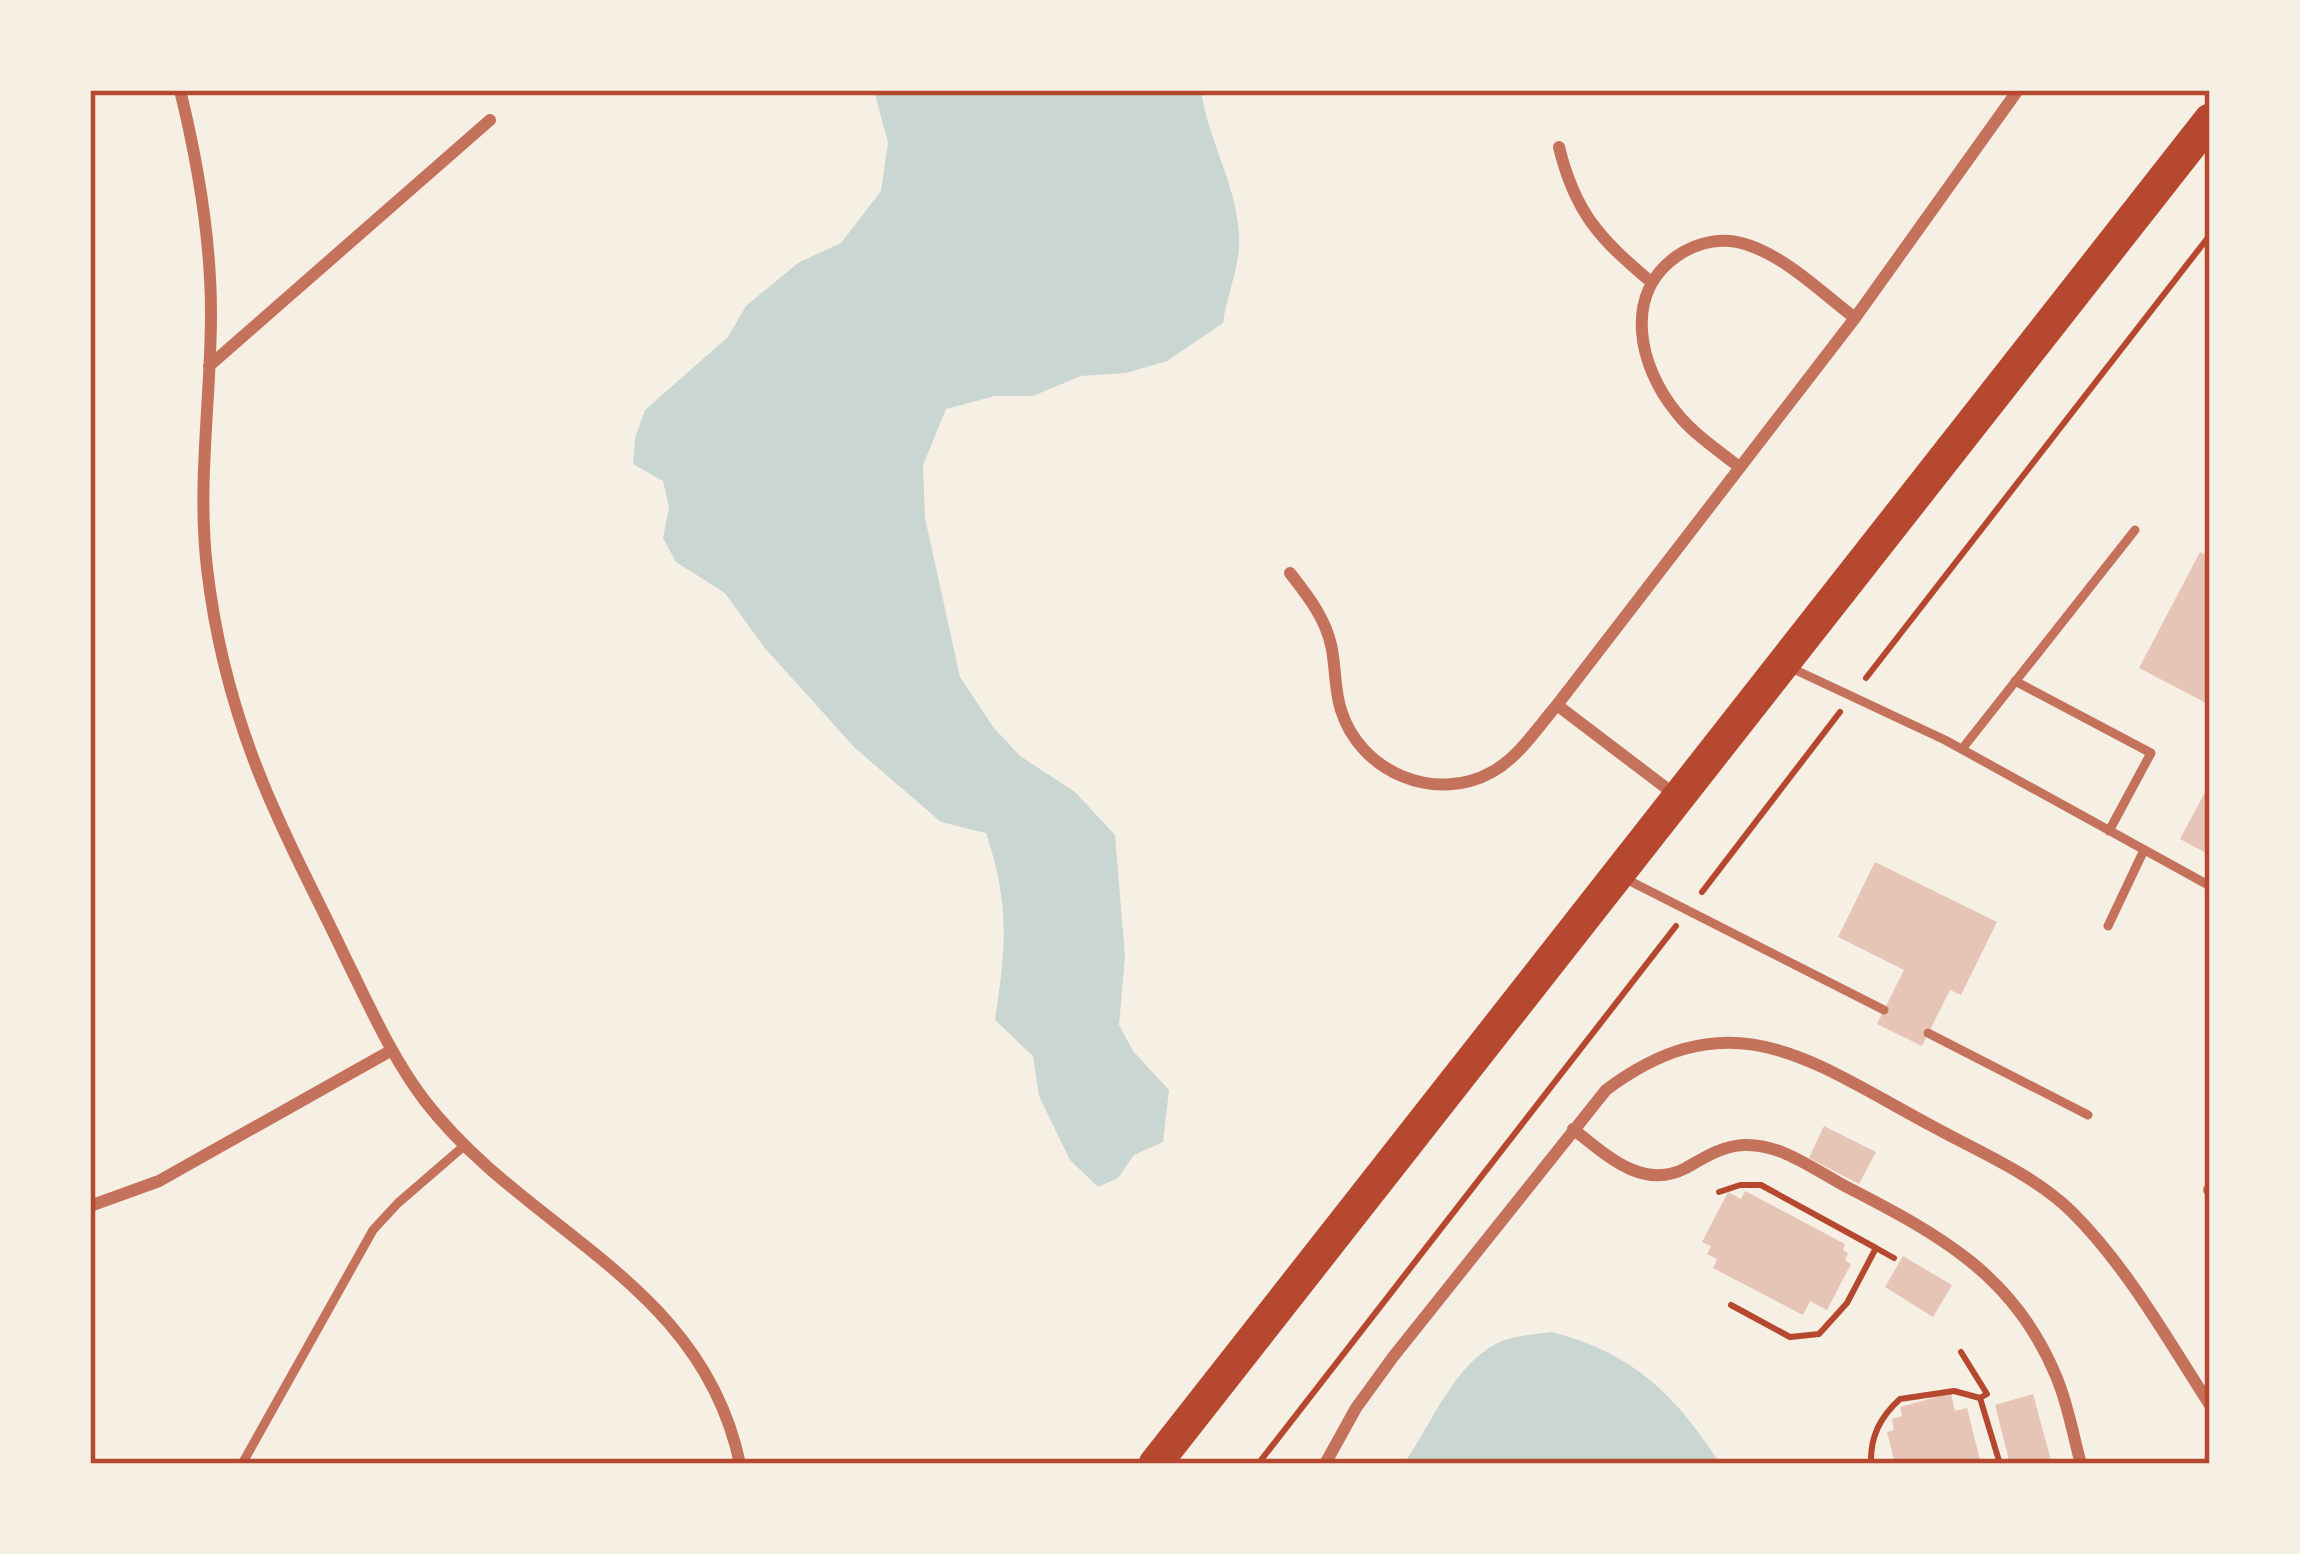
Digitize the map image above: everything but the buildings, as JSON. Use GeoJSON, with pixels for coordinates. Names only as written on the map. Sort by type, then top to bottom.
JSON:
{"type":"FeatureCollection","features":[{"type":"Feature","properties":{"kind":"highway"},"geometry":{"type":"LineString","coordinates":[[1155,1464],[2210,121]]}},
{"type":"Feature","properties":{"kind":"street"},"geometry":{"type":"LineString","coordinates":[[180,90],[195,149],[208,238],[209,366],[202,470],[207,566],[223,661],[246,741],[277,817],[392,1050],[425,1101],[464,1146],[645,1294],[684,1340],[715,1392],[740,1464]]}},
{"type":"Feature","properties":{"kind":"street"},"geometry":{"type":"LineString","coordinates":[[1290,573],[1314,603],[1331,642],[1340,710],[1354,739],[1378,764],[1406,779],[1437,785],[1466,782],[1493,771],[1515,754],[1557,705],[1855,318],[2018,90]]}},
{"type":"Feature","properties":{"kind":"street"},"geometry":{"type":"LineString","coordinates":[[209,366],[490,120]]}},
{"type":"Feature","properties":{"kind":"street"},"geometry":{"type":"LineString","coordinates":[[1559,147],[1568,185],[1586,220],[1651,283]]}},
{"type":"Feature","properties":{"kind":"street"},"geometry":{"type":"LineString","coordinates":[[1739,466],[1676,412],[1654,378],[1640,336],[1642,308],[1651,283],[1668,262],[1689,248],[1714,241],[1743,242],[1770,254],[1855,318]]}},
{"type":"Feature","properties":{"kind":"street"},"geometry":{"type":"LineString","coordinates":[[1557,705],[1679,797]]}},
{"type":"Feature","properties":{"kind":"street"},"geometry":{"type":"LineString","coordinates":[[1325,1464],[1356,1408],[1393,1357],[1606,1090],[1639,1066],[1676,1049],[1716,1042],[1757,1043],[1800,1056],[2025,1176],[2068,1208],[2113,1256],[2210,1405]]}},
{"type":"Feature","properties":{"kind":"street"},"geometry":{"type":"LineString","coordinates":[[90,1206],[159,1181],[392,1050]]}},
{"type":"Feature","properties":{"kind":"street"},"geometry":{"type":"LineString","coordinates":[[1573,1129],[1629,1170],[1653,1176],[1676,1173],[1720,1149],[1746,1144],[1774,1149],[1939,1236],[2004,1290],[2037,1335],[2058,1380],[2081,1464]]}},
{"type":"Feature","properties":{"kind":"lane"},"geometry":{"type":"LineString","coordinates":[[1962,749],[2135,530]]}},
{"type":"Feature","properties":{"kind":"lane"},"geometry":{"type":"LineString","coordinates":[[1782,664],[1962,749],[2210,886]]}},
{"type":"Feature","properties":{"kind":"lane"},"geometry":{"type":"LineString","coordinates":[[2015,681],[2151,753],[2109,831]]}},
{"type":"Feature","properties":{"kind":"lane"},"geometry":{"type":"LineString","coordinates":[[2108,926],[2144,850]]}},
{"type":"Feature","properties":{"kind":"lane"},"geometry":{"type":"LineString","coordinates":[[1617,874],[1884,1010]]}},
{"type":"Feature","properties":{"kind":"lane"},"geometry":{"type":"LineString","coordinates":[[1928,1033],[2088,1114]]}},
{"type":"Feature","properties":{"kind":"lane"},"geometry":{"type":"LineString","coordinates":[[242,1464],[373,1230],[464,1146]]}},
{"type":"Feature","properties":{"kind":"path"},"geometry":{"type":"LineString","coordinates":[[1258,1464],[2210,235]]}},
{"type":"Feature","properties":{"kind":"path"},"geometry":{"type":"LineString","coordinates":[[1719,1192],[1761,1185],[1894,1258]]}},
{"type":"Feature","properties":{"kind":"path"},"geometry":{"type":"LineString","coordinates":[[1731,1305],[1790,1336],[1819,1334],[1847,1303],[1876,1248]]}},
{"type":"Feature","properties":{"kind":"path"},"geometry":{"type":"LineString","coordinates":[[1870,1464],[1871,1441],[1878,1425],[1900,1399],[1954,1391],[1980,1398],[1987,1394],[1961,1352]]}},
{"type":"Feature","properties":{"kind":"path"},"geometry":{"type":"LineString","coordinates":[[1980,1398],[2000,1464]]}},
{"type":"Feature","properties":{"kind":"shaded area"},"geometry":{"type":"Polygon","coordinates":[[[874,90],[1201,90],[1235,208],[1238,256],[1223,323],[1167,361],[1126,373],[1081,376],[1033,396],[995,396],[946,409],[923,465],[925,518],[960,677],[993,727],[1020,756],[1075,792],[1115,835],[1125,956],[1119,1025],[1133,1051],[1169,1090],[1163,1142],[1134,1155],[1118,1178],[1098,1187],[1070,1160],[1039,1096],[1033,1056],[995,1020],[1004,926],[986,833],[941,822],[855,748],[764,647],[725,593],[676,562],[663,538],[669,507],[663,481],[633,464],[635,438],[645,410],[728,337],[746,306],[798,263],[841,243],[881,191],[888,143],[874,90]]]}},
{"type":"Feature","properties":{"kind":"shaded area"},"geometry":{"type":"Polygon","coordinates":[[[1552,1332],[1606,1352],[1650,1380],[1687,1418],[1720,1464],[1404,1464],[1473,1361],[1505,1340],[1552,1332]]]}}]}
